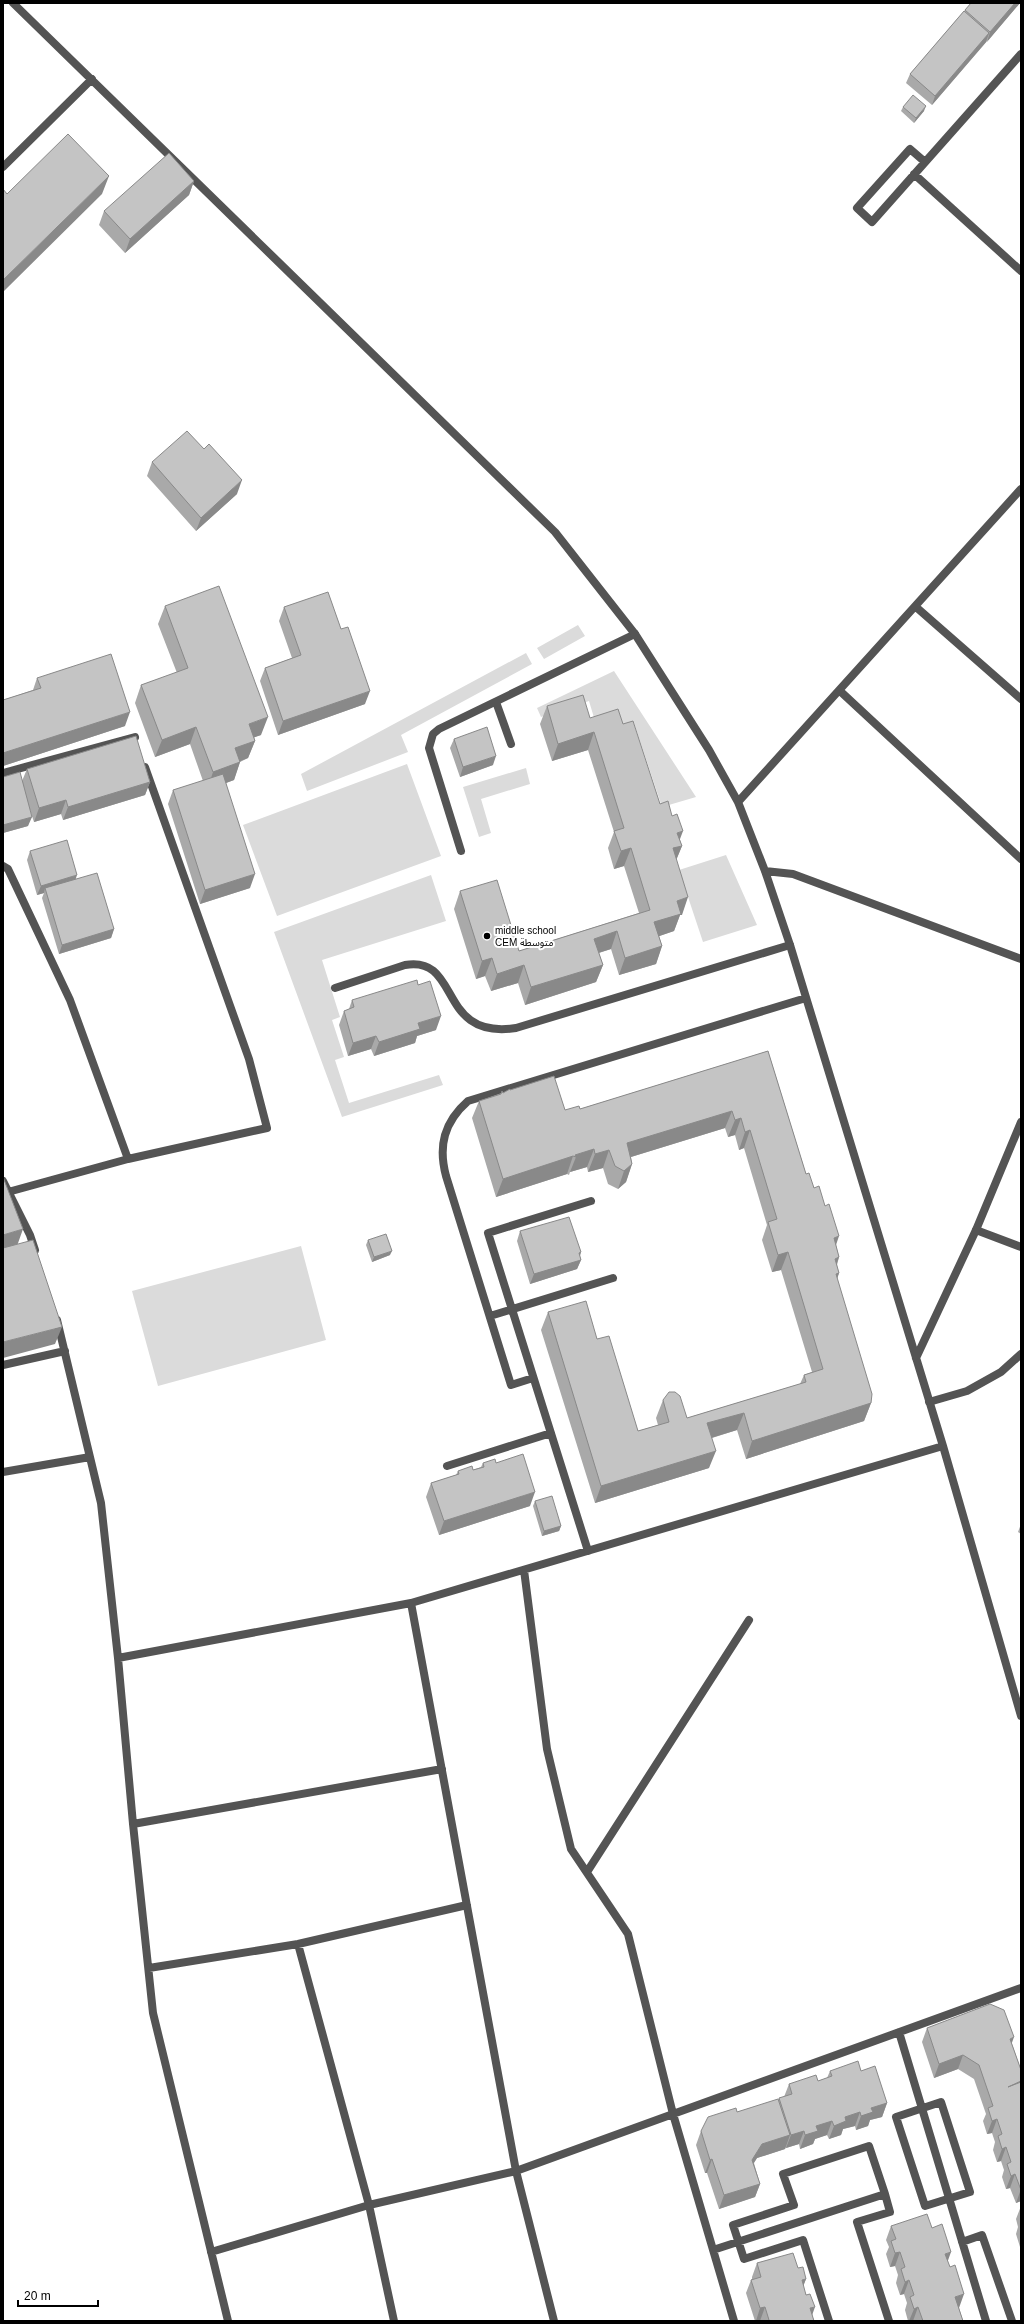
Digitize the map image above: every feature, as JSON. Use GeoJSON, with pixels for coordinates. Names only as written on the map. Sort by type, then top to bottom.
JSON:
{"type":"FeatureCollection","features":[{"type":"Feature","properties":{"kind":"street"},"geometry":{"type":"LineString","coordinates":[[13,3],[555,532],[635,634],[709,750],[738,802],[765,871],[790,945],[943,1446],[1021,1716]]}},
{"type":"Feature","properties":{"kind":"street"},"geometry":{"type":"LineString","coordinates":[[925,162],[910,148],[857,208],[872,222],[1021,54]]}},
{"type":"Feature","properties":{"kind":"street"},"geometry":{"type":"LineString","coordinates":[[3,167],[92,79]]}},
{"type":"Feature","properties":{"kind":"street"},"geometry":{"type":"LineString","coordinates":[[914,174],[1021,272]]}},
{"type":"Feature","properties":{"kind":"street"},"geometry":{"type":"LineString","coordinates":[[738,802],[840,691],[1021,489]]}},
{"type":"Feature","properties":{"kind":"street"},"geometry":{"type":"LineString","coordinates":[[916,606],[1021,699]]}},
{"type":"Feature","properties":{"kind":"street"},"geometry":{"type":"LineString","coordinates":[[461,851],[429,748],[430,740],[438,729],[635,634]]}},
{"type":"Feature","properties":{"kind":"street"},"geometry":{"type":"LineString","coordinates":[[840,691],[1021,859]]}},
{"type":"Feature","properties":{"kind":"street"},"geometry":{"type":"LineString","coordinates":[[496,702],[512,744]]}},
{"type":"Feature","properties":{"kind":"street"},"geometry":{"type":"LineString","coordinates":[[3,773],[134,736],[137,744]]}},
{"type":"Feature","properties":{"kind":"street"},"geometry":{"type":"LineString","coordinates":[[8,1192],[128,1159],[267,1128],[249,1060],[142,759]]}},
{"type":"Feature","properties":{"kind":"street"},"geometry":{"type":"LineString","coordinates":[[3,866],[8,869],[70,1000],[128,1159]]}},
{"type":"Feature","properties":{"kind":"street"},"geometry":{"type":"LineString","coordinates":[[765,871],[793,874],[1021,959]]}},
{"type":"Feature","properties":{"kind":"street"},"geometry":{"type":"LineString","coordinates":[[335,988],[406,965],[416,963],[426,965],[435,971],[442,979],[457,1007],[466,1017],[477,1025],[489,1029],[503,1030],[524,1026],[790,945]]}},
{"type":"Feature","properties":{"kind":"street"},"geometry":{"type":"LineString","coordinates":[[533,1378],[511,1385],[443,1163],[442,1144],[445,1133],[457,1110],[468,1101],[806,998]]}},
{"type":"Feature","properties":{"kind":"street"},"geometry":{"type":"LineString","coordinates":[[916,1358],[976,1230],[1021,1122]]}},
{"type":"Feature","properties":{"kind":"street"},"geometry":{"type":"LineString","coordinates":[[3,1180],[30,1235],[37,1257]]}},
{"type":"Feature","properties":{"kind":"street"},"geometry":{"type":"LineString","coordinates":[[588,1551],[488,1233],[591,1201]]}},
{"type":"Feature","properties":{"kind":"street"},"geometry":{"type":"LineString","coordinates":[[976,1230],[1021,1247]]}},
{"type":"Feature","properties":{"kind":"street"},"geometry":{"type":"LineString","coordinates":[[490,1316],[612,1278]]}},
{"type":"Feature","properties":{"kind":"street"},"geometry":{"type":"LineString","coordinates":[[54,1308],[101,1503],[118,1658],[133,1824],[154,2013],[228,2321]]}},
{"type":"Feature","properties":{"kind":"street"},"geometry":{"type":"LineString","coordinates":[[3,1365],[65,1351]]}},
{"type":"Feature","properties":{"kind":"street"},"geometry":{"type":"LineString","coordinates":[[929,1402],[967,1392],[1001,1372],[1021,1354]]}},
{"type":"Feature","properties":{"kind":"street"},"geometry":{"type":"LineString","coordinates":[[447,1466],[551,1434]]}},
{"type":"Feature","properties":{"kind":"street"},"geometry":{"type":"LineString","coordinates":[[118,1658],[411,1603],[943,1446]]}},
{"type":"Feature","properties":{"kind":"street"},"geometry":{"type":"LineString","coordinates":[[3,1472],[90,1457]]}},
{"type":"Feature","properties":{"kind":"street"},"geometry":{"type":"LineString","coordinates":[[524,1570],[547,1749],[571,1849],[628,1934],[673,2114],[734,2321]]}},
{"type":"Feature","properties":{"kind":"street"},"geometry":{"type":"LineString","coordinates":[[411,1603],[516,2171],[554,2321]]}},
{"type":"Feature","properties":{"kind":"street"},"geometry":{"type":"LineString","coordinates":[[587,1872],[749,1620]]}},
{"type":"Feature","properties":{"kind":"street"},"geometry":{"type":"LineString","coordinates":[[133,1824],[442,1769]]}},
{"type":"Feature","properties":{"kind":"street"},"geometry":{"type":"LineString","coordinates":[[148,1968],[298,1944],[467,1905]]}},
{"type":"Feature","properties":{"kind":"street"},"geometry":{"type":"LineString","coordinates":[[298,1944],[369,2205],[394,2321]]}},
{"type":"Feature","properties":{"kind":"street"},"geometry":{"type":"LineString","coordinates":[[211,2252],[369,2205],[516,2171],[1021,1988]]}},
{"type":"Feature","properties":{"kind":"street"},"geometry":{"type":"LineString","coordinates":[[899,2032],[986,2321]]}},
{"type":"Feature","properties":{"kind":"street"},"geometry":{"type":"LineString","coordinates":[[940,2102],[970,2192],[925,2206],[896,2117],[922,2109],[940,2102]]}},
{"type":"Feature","properties":{"kind":"street"},"geometry":{"type":"LineString","coordinates":[[829,2321],[802,2240],[744,2259],[733,2225],[794,2205],[783,2174],[869,2146],[890,2212],[858,2222],[890,2321]]}},
{"type":"Feature","properties":{"kind":"street"},"geometry":{"type":"LineString","coordinates":[[713,2250],[885,2194]]}},
{"type":"Feature","properties":{"kind":"street"},"geometry":{"type":"LineString","coordinates":[[962,2242],[982,2235],[1012,2321]]}},
{"type":"Feature","properties":{"kind":"shaded area"},"geometry":{"type":"Polygon","coordinates":[[[578,625],[585,636],[544,659],[537,648],[578,625]]]}},
{"type":"Feature","properties":{"kind":"shaded area"},"geometry":{"type":"Polygon","coordinates":[[[526,653],[532,664],[401,735],[408,752],[307,791],[301,774],[526,653]]]}},
{"type":"Feature","properties":{"kind":"shaded area"},"geometry":{"type":"Polygon","coordinates":[[[614,671],[696,797],[662,807],[634,723],[622,726],[595,721],[589,701],[541,717],[537,708],[614,671]]]}},
{"type":"Feature","properties":{"kind":"shaded area"},"geometry":{"type":"Polygon","coordinates":[[[407,764],[441,856],[277,916],[243,825],[407,764]]]}},
{"type":"Feature","properties":{"kind":"shaded area"},"geometry":{"type":"Polygon","coordinates":[[[526,768],[530,784],[481,799],[491,833],[479,837],[463,787],[526,768]]]}},
{"type":"Feature","properties":{"kind":"shaded area"},"geometry":{"type":"Polygon","coordinates":[[[726,855],[757,925],[703,942],[679,870],[726,855]]]}},
{"type":"Feature","properties":{"kind":"shaded area"},"geometry":{"type":"Polygon","coordinates":[[[431,875],[446,921],[322,960],[340,1017],[332,1020],[344,1057],[335,1060],[349,1103],[439,1075],[443,1085],[342,1117],[274,932],[431,875]]]}},
{"type":"Feature","properties":{"kind":"shaded area"},"geometry":{"type":"Polygon","coordinates":[[[301,1246],[326,1340],[158,1386],[132,1291],[301,1246]]]}},
{"type":"Feature","properties":{"kind":"building"},"geometry":{"type":"Polygon","coordinates":[[[971,3],[1015,3],[990,32],[965,10],[971,3]]]}},
{"type":"Feature","properties":{"kind":"building"},"geometry":{"type":"Polygon","coordinates":[[[964,11],[989,33],[935,96],[910,74],[964,11]]]}},
{"type":"Feature","properties":{"kind":"building"},"geometry":{"type":"Polygon","coordinates":[[[913,95],[926,106],[916,118],[903,107],[913,95]]]}},
{"type":"Feature","properties":{"kind":"building"},"geometry":{"type":"Polygon","coordinates":[[[68,134],[109,176],[3,280],[3,189],[7,194],[68,134]]]}},
{"type":"Feature","properties":{"kind":"building"},"geometry":{"type":"Polygon","coordinates":[[[169,153],[194,181],[130,239],[104,211],[169,153]]]}},
{"type":"Feature","properties":{"kind":"building"},"geometry":{"type":"Polygon","coordinates":[[[187,431],[204,449],[209,444],[242,480],[201,518],[152,462],[187,431]]]}},
{"type":"Feature","properties":{"kind":"building"},"geometry":{"type":"Polygon","coordinates":[[[219,586],[268,717],[249,724],[255,741],[235,748],[240,762],[213,772],[196,727],[162,740],[141,685],[188,668],[165,606],[219,586]]]}},
{"type":"Feature","properties":{"kind":"building"},"geometry":{"type":"Polygon","coordinates":[[[328,592],[341,629],[348,627],[370,691],[283,721],[265,668],[301,655],[284,607],[328,592]]]}},
{"type":"Feature","properties":{"kind":"building"},"geometry":{"type":"Polygon","coordinates":[[[111,654],[130,712],[3,753],[3,700],[41,688],[37,678],[111,654]]]}},
{"type":"Feature","properties":{"kind":"building"},"geometry":{"type":"Polygon","coordinates":[[[583,695],[590,718],[618,709],[623,724],[633,721],[660,804],[668,801],[672,816],[677,814],[683,831],[677,833],[682,846],[673,848],[688,897],[677,901],[681,914],[654,922],[662,946],[625,958],[617,931],[594,939],[603,965],[531,987],[524,965],[497,974],[492,958],[482,961],[460,891],[497,880],[519,951],[650,910],[631,848],[621,851],[614,831],[624,828],[594,732],[558,744],[547,706],[583,695]]]}},
{"type":"Feature","properties":{"kind":"building"},"geometry":{"type":"Polygon","coordinates":[[[487,727],[496,756],[463,767],[454,739],[487,727]]]}},
{"type":"Feature","properties":{"kind":"building"},"geometry":{"type":"Polygon","coordinates":[[[136,736],[150,782],[68,807],[66,800],[39,808],[27,769],[136,736]]]}},
{"type":"Feature","properties":{"kind":"building"},"geometry":{"type":"Polygon","coordinates":[[[20,772],[32,817],[3,825],[3,777],[20,772]]]}},
{"type":"Feature","properties":{"kind":"building"},"geometry":{"type":"Polygon","coordinates":[[[223,774],[255,874],[205,890],[173,790],[223,774]]]}},
{"type":"Feature","properties":{"kind":"building"},"geometry":{"type":"Polygon","coordinates":[[[67,840],[77,875],[41,886],[30,851],[67,840]]]}},
{"type":"Feature","properties":{"kind":"building"},"geometry":{"type":"Polygon","coordinates":[[[97,873],[114,929],[62,945],[45,888],[97,873]]]}},
{"type":"Feature","properties":{"kind":"building"},"geometry":{"type":"Polygon","coordinates":[[[417,980],[418,985],[430,981],[441,1016],[418,1023],[420,1029],[379,1042],[376,1036],[353,1043],[344,1011],[354,1007],[352,1000],[417,980]]]}},
{"type":"Feature","properties":{"kind":"building"},"geometry":{"type":"Polygon","coordinates":[[[768,1051],[806,1174],[809,1173],[814,1188],[819,1186],[825,1206],[829,1204],[839,1236],[834,1238],[839,1257],[835,1259],[839,1273],[836,1274],[872,1394],[871,1403],[752,1441],[744,1413],[707,1423],[716,1451],[601,1486],[548,1312],[586,1301],[597,1339],[609,1336],[638,1431],[669,1422],[663,1400],[669,1392],[675,1392],[680,1396],[687,1418],[806,1382],[804,1375],[823,1369],[788,1252],[778,1255],[768,1222],[777,1219],[750,1130],[745,1132],[741,1118],[735,1120],[732,1111],[627,1143],[632,1164],[624,1171],[615,1166],[609,1150],[595,1154],[594,1149],[575,1155],[576,1157],[573,1156],[503,1179],[479,1101],[501,1094],[502,1091],[503,1093],[510,1089],[554,1076],[565,1110],[579,1106],[580,1109],[768,1051]]]}},
{"type":"Feature","properties":{"kind":"building"},"geometry":{"type":"Polygon","coordinates":[[[3,1177],[23,1229],[3,1235],[3,1177]]]}},
{"type":"Feature","properties":{"kind":"building"},"geometry":{"type":"Polygon","coordinates":[[[569,1217],[581,1252],[579,1253],[581,1260],[534,1274],[520,1231],[569,1217]]]}},
{"type":"Feature","properties":{"kind":"building"},"geometry":{"type":"Polygon","coordinates":[[[386,1234],[392,1251],[374,1257],[368,1240],[386,1234]]]}},
{"type":"Feature","properties":{"kind":"building"},"geometry":{"type":"Polygon","coordinates":[[[33,1240],[62,1327],[3,1342],[3,1248],[33,1240]]]}},
{"type":"Feature","properties":{"kind":"building"},"geometry":{"type":"Polygon","coordinates":[[[523,1454],[535,1492],[444,1521],[431,1483],[459,1474],[458,1471],[472,1466],[473,1470],[484,1467],[483,1463],[495,1459],[496,1463],[523,1454]]]}},
{"type":"Feature","properties":{"kind":"building"},"geometry":{"type":"Polygon","coordinates":[[[552,1496],[561,1526],[544,1531],[535,1501],[552,1496]]]}},
{"type":"Feature","properties":{"kind":"building"},"geometry":{"type":"Polygon","coordinates":[[[990,2004],[1004,2010],[1014,2037],[1010,2039],[1021,2070],[1021,2081],[1008,2087],[1021,2082],[1021,2190],[1015,2174],[1011,2176],[1007,2164],[1011,2162],[1006,2147],[1002,2149],[998,2136],[1002,2134],[997,2119],[992,2121],[988,2108],[993,2106],[979,2065],[963,2055],[939,2064],[927,2028],[990,2004]]]}},
{"type":"Feature","properties":{"kind":"building"},"geometry":{"type":"Polygon","coordinates":[[[858,2061],[861,2071],[875,2066],[887,2103],[871,2108],[873,2112],[861,2116],[860,2112],[845,2117],[846,2121],[834,2126],[832,2121],[816,2126],[818,2131],[805,2135],[804,2131],[791,2135],[779,2098],[792,2094],[789,2084],[816,2075],[818,2081],[832,2076],[830,2071],[858,2061]]]}},
{"type":"Feature","properties":{"kind":"building"},"geometry":{"type":"Polygon","coordinates":[[[778,2099],[790,2135],[762,2144],[752,2160],[760,2184],[724,2195],[712,2159],[710,2160],[701,2131],[708,2117],[736,2108],[737,2112],[778,2099]]]}},
{"type":"Feature","properties":{"kind":"building"},"geometry":{"type":"Polygon","coordinates":[[[927,2214],[932,2228],[942,2224],[951,2252],[945,2254],[950,2267],[955,2265],[964,2294],[955,2297],[963,2321],[923,2321],[918,2307],[914,2309],[910,2297],[914,2295],[909,2280],[905,2282],[901,2269],[905,2267],[900,2252],[895,2253],[891,2241],[896,2239],[891,2226],[927,2214]]]}},
{"type":"Feature","properties":{"kind":"building"},"geometry":{"type":"Polygon","coordinates":[[[793,2253],[798,2268],[803,2267],[806,2279],[802,2280],[806,2295],[810,2294],[815,2307],[810,2308],[814,2321],[767,2321],[769,2320],[765,2307],[760,2308],[751,2280],[761,2277],[757,2263],[793,2253]]]}},
{"type":"Feature","properties":{"kind":"place","name":"middle school CEM متوسطة"},"geometry":{"type":"Point","coordinates":[487,936]}}]}
